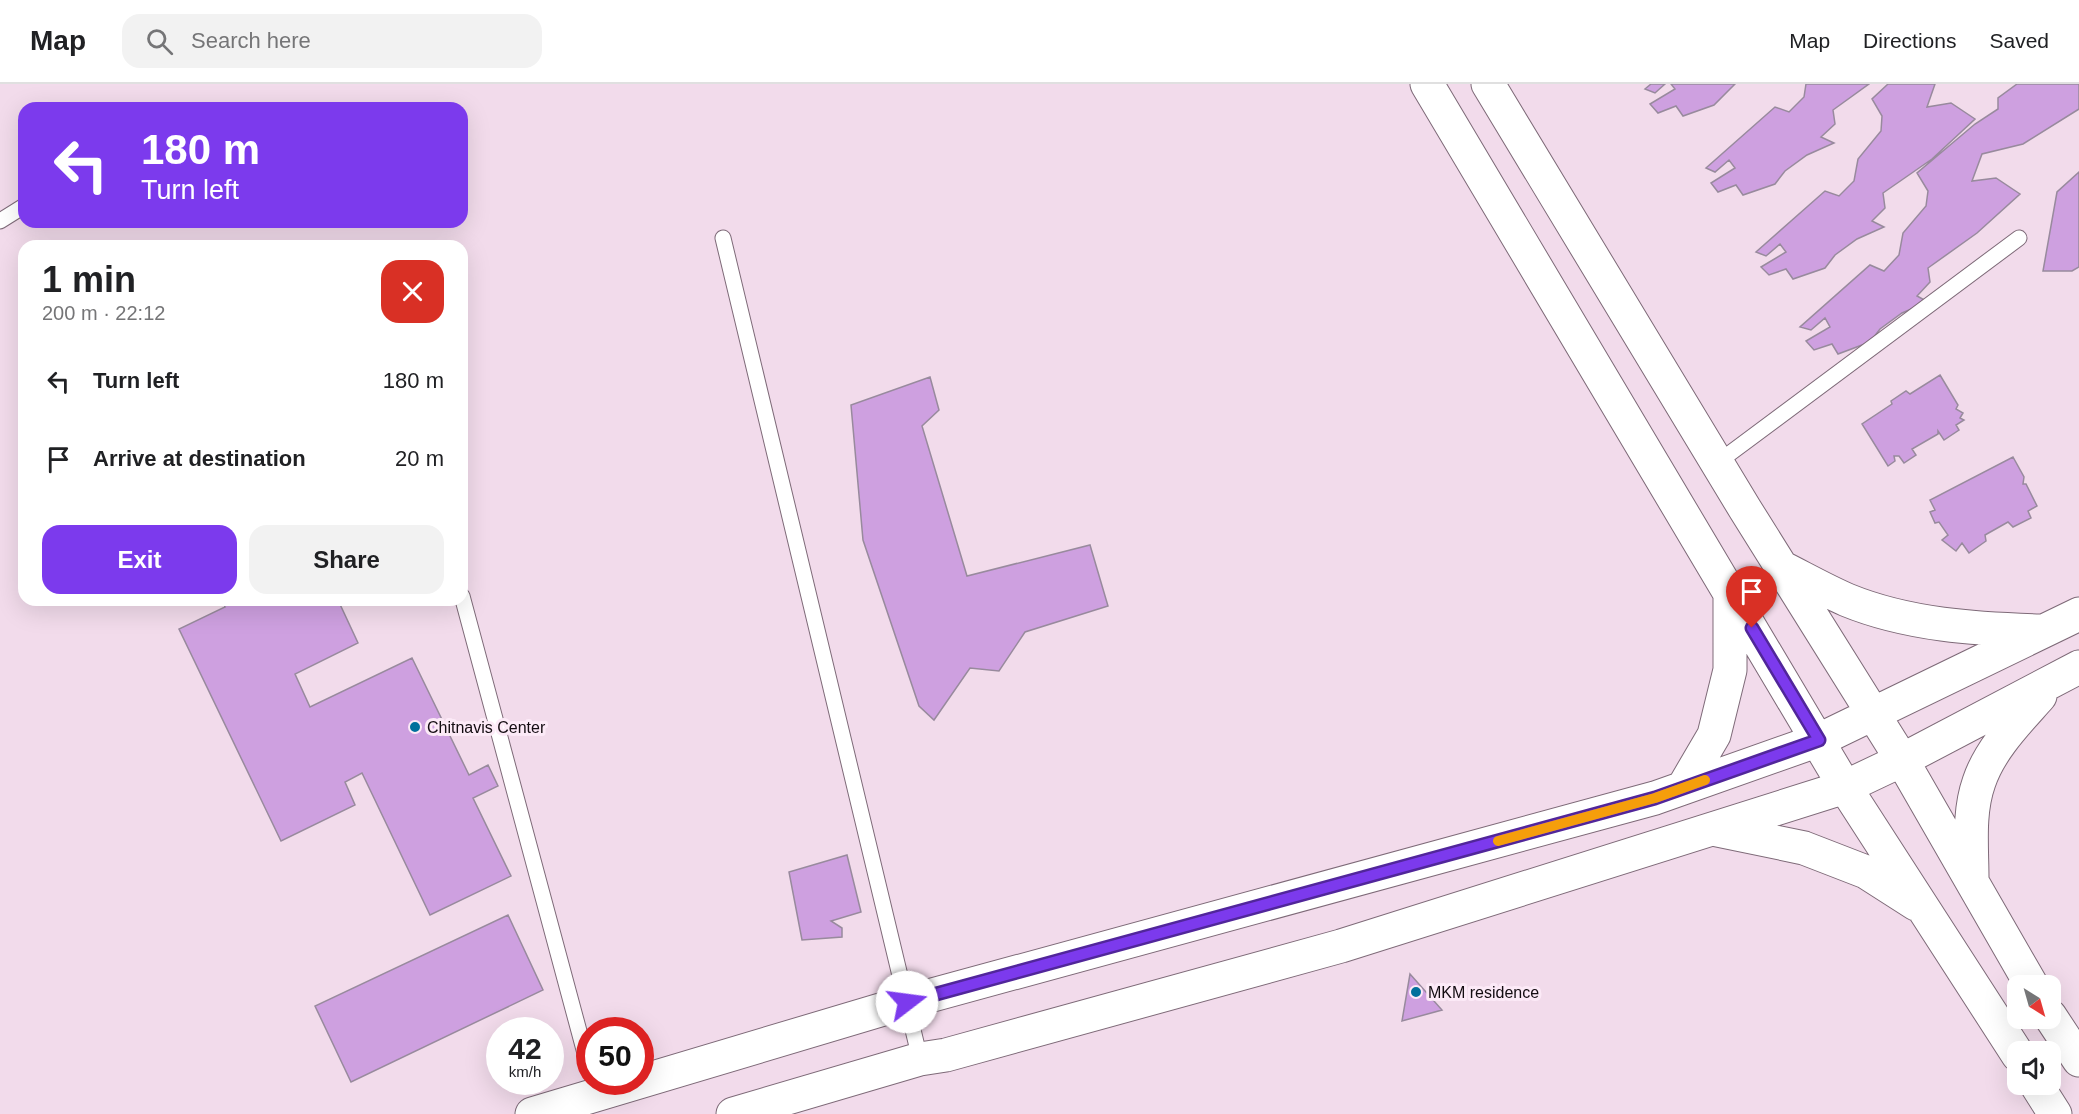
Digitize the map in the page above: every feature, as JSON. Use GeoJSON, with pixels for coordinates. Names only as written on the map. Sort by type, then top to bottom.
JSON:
{"type":"FeatureCollection","features":[{"type":"Feature","properties":{"kind":"main road"},"geometry":{"type":"LineString","coordinates":[[1427,84],[1845,787],[2009,1041]]}},
{"type":"Feature","properties":{"kind":"main road"},"geometry":{"type":"LineString","coordinates":[[1488,84],[1717,463],[1902,760],[2026,975]]}},
{"type":"Feature","properties":{"kind":"main road"},"geometry":{"type":"LineString","coordinates":[[1781,567],[1848,600],[1897,614],[1967,628],[2044,631]]}},
{"type":"Feature","properties":{"kind":"main road"},"geometry":{"type":"LineString","coordinates":[[1683,788],[1714,735],[1730,670],[1730,591]]}},
{"type":"Feature","properties":{"kind":"main road"},"geometry":{"type":"LineString","coordinates":[[654,1067],[907,1002],[1655,798],[1819,740],[2079,614]]}},
{"type":"Feature","properties":{"kind":"main road"},"geometry":{"type":"LineString","coordinates":[[733,1114],[920,1059],[946,1055],[1341,946],[1845,787],[1902,760],[2066,674]]}},
{"type":"Feature","properties":{"kind":"main road"},"geometry":{"type":"LineString","coordinates":[[1972,882],[1971,824],[1979,782],[2003,738],[2066,674]]}},
{"type":"Feature","properties":{"kind":"main road"},"geometry":{"type":"LineString","coordinates":[[1711,829],[1815,852],[1866,872],[1925,910]]}},
{"type":"Feature","properties":{"kind":"main road"},"geometry":{"type":"LineString","coordinates":[[2059,1029],[2079,1060]]}},
{"type":"Feature","properties":{"kind":"main road"},"geometry":{"type":"LineString","coordinates":[[532,1114],[576,1091]]}},
{"type":"Feature","properties":{"kind":"main road"},"geometry":{"type":"LineString","coordinates":[[2043,1095],[2055,1114]]}},
{"type":"Feature","properties":{"kind":"lane"},"geometry":{"type":"LineString","coordinates":[[0,221],[18,210]]}},
{"type":"Feature","properties":{"kind":"lane"},"geometry":{"type":"LineString","coordinates":[[723,238],[920,1059]]}},
{"type":"Feature","properties":{"kind":"lane"},"geometry":{"type":"LineString","coordinates":[[1717,463],[2019,238]]}},
{"type":"Feature","properties":{"kind":"lane"},"geometry":{"type":"LineString","coordinates":[[465,606],[576,1023]]}},
{"type":"Feature","properties":{"kind":"building"},"geometry":{"type":"Polygon","coordinates":[[[1651,84],[1665,84],[1655,93],[1645,89],[1651,84]]]}},
{"type":"Feature","properties":{"kind":"building"},"geometry":{"type":"Polygon","coordinates":[[[1671,84],[1735,84],[1714,105],[1683,116],[1676,106],[1658,113],[1650,104],[1675,89],[1671,84]]]}},
{"type":"Feature","properties":{"kind":"building"},"geometry":{"type":"Polygon","coordinates":[[[1806,84],[1869,84],[1833,110],[1835,124],[1821,137],[1834,143],[1807,155],[1785,171],[1775,184],[1743,195],[1736,185],[1718,192],[1711,183],[1735,168],[1729,160],[1715,172],[1706,168],[1775,107],[1789,112],[1804,97],[1806,84]]]}},
{"type":"Feature","properties":{"kind":"building"},"geometry":{"type":"Polygon","coordinates":[[[1888,84],[1935,84],[1927,107],[1951,103],[1975,119],[1932,159],[1883,193],[1885,208],[1872,221],[1884,227],[1857,239],[1835,255],[1825,268],[1793,279],[1786,269],[1769,275],[1761,267],[1786,252],[1780,244],[1766,256],[1756,252],[1825,191],[1839,196],[1854,181],[1858,159],[1881,131],[1882,116],[1872,99],[1888,84]]]}},
{"type":"Feature","properties":{"kind":"building"},"geometry":{"type":"Polygon","coordinates":[[[2017,84],[2079,84],[2079,109],[2023,144],[1982,154],[1972,181],[1996,178],[2020,194],[1977,233],[1928,268],[1930,282],[1917,296],[1928,302],[1902,313],[1880,329],[1870,342],[1838,354],[1832,344],[1814,350],[1806,341],[1830,327],[1825,318],[1811,330],[1800,327],[1870,265],[1884,271],[1899,255],[1903,233],[1926,206],[1928,191],[1917,173],[1975,124],[1998,109],[1998,98],[2017,84]]]}},
{"type":"Feature","properties":{"kind":"building"},"geometry":{"type":"Polygon","coordinates":[[[2079,172],[2079,267],[2072,271],[2043,271],[2057,192],[2079,172]]]}},
{"type":"Feature","properties":{"kind":"building"},"geometry":{"type":"Polygon","coordinates":[[[1940,375],[1958,405],[1956,409],[1963,413],[1960,418],[1964,420],[1956,425],[1959,430],[1944,440],[1938,431],[1938,434],[1912,449],[1916,455],[1904,463],[1899,456],[1894,456],[1895,461],[1888,466],[1862,424],[1892,404],[1891,401],[1906,391],[1910,394],[1940,375]]]}},
{"type":"Feature","properties":{"kind":"building"},"geometry":{"type":"Polygon","coordinates":[[[930,377],[939,410],[922,426],[967,576],[1090,545],[1108,606],[1025,632],[999,671],[970,668],[934,720],[919,706],[863,540],[851,405],[930,377]]]}},
{"type":"Feature","properties":{"kind":"building"},"geometry":{"type":"Polygon","coordinates":[[[2013,457],[2024,477],[2023,484],[2026,484],[2037,506],[2028,511],[2031,518],[2013,527],[2008,522],[1985,535],[1986,541],[1969,553],[1962,543],[1956,551],[1942,540],[1948,535],[1939,522],[1935,523],[1930,512],[1935,510],[1930,500],[2013,457]]]}},
{"type":"Feature","properties":{"kind":"building"},"geometry":{"type":"Polygon","coordinates":[[[341,606],[358,643],[295,674],[310,707],[412,658],[469,775],[488,765],[498,786],[473,798],[511,876],[430,915],[362,773],[345,782],[355,805],[281,841],[179,629],[225,607],[341,606]]]}},
{"type":"Feature","properties":{"kind":"building"},"geometry":{"type":"Polygon","coordinates":[[[847,855],[861,912],[831,921],[842,928],[842,937],[802,940],[789,872],[847,855]]]}},
{"type":"Feature","properties":{"kind":"building"},"geometry":{"type":"Polygon","coordinates":[[[508,915],[543,990],[351,1082],[315,1006],[508,915]]]}},
{"type":"Feature","properties":{"kind":"building","name":"MKM residence"},"geometry":{"type":"Polygon","coordinates":[[[1410,974],[1442,1010],[1402,1021],[1410,974]]]}},
{"type":"Feature","properties":{"kind":"slow traffic"},"geometry":{"type":"LineString","coordinates":[[1498,841],[1655,798],[1705,780]]}},
{"type":"Feature","properties":{"kind":"place","name":"Chitnavis Center"},"geometry":{"type":"Point","coordinates":[415,727]}},
{"type":"Feature","properties":{"kind":"place","name":"MKM residence"},"geometry":{"type":"Point","coordinates":[1416,992]}},
{"type":"Feature","properties":{"kind":"route"},"geometry":{"type":"LineString","coordinates":[[907,1002],[1655,798],[1819,740],[1752,628]]}}]}
